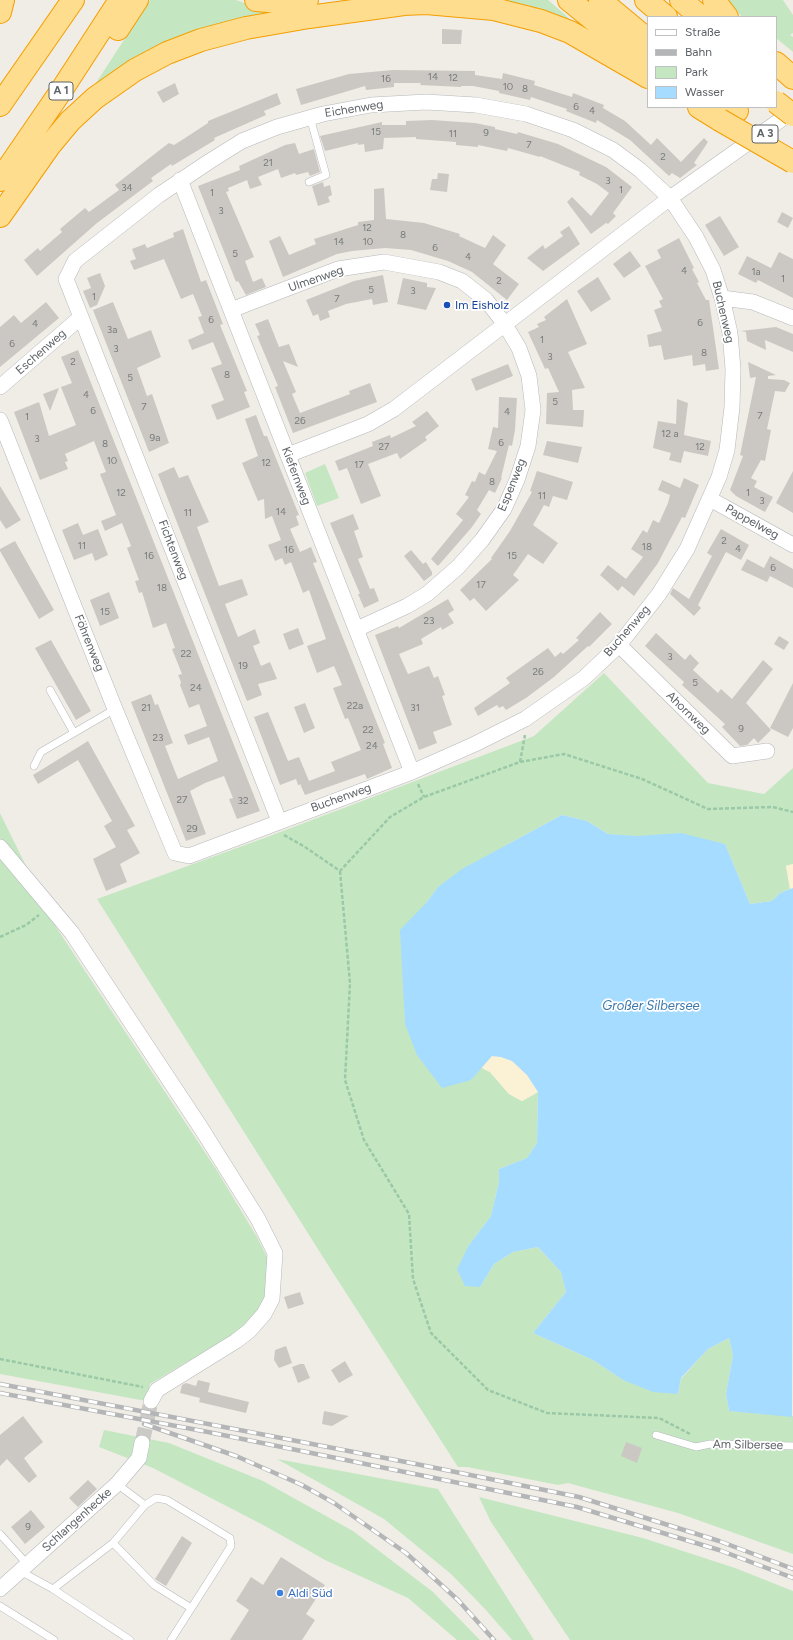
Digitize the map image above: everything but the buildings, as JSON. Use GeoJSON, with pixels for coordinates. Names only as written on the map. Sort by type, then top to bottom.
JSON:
{"type":"FeatureCollection","features":[{"type":"Feature","properties":{"kind":"highway"},"geometry":{"type":"LineString","coordinates":[[0,12],[3,0]]}},
{"type":"Feature","properties":{"kind":"highway"},"geometry":{"type":"LineString","coordinates":[[48,36],[61,0]]}},
{"type":"Feature","properties":{"kind":"highway"},"geometry":{"type":"LineString","coordinates":[[0,106],[72,0]]}},
{"type":"Feature","properties":{"kind":"highway","name":"A 1"},"geometry":{"type":"LineString","coordinates":[[0,180],[59,94],[120,0]]}},
{"type":"Feature","properties":{"kind":"highway"},"geometry":{"type":"LineString","coordinates":[[50,145],[65,115],[100,56],[137,0]]}},
{"type":"Feature","properties":{"kind":"highway"},"geometry":{"type":"LineString","coordinates":[[256,0],[281,2],[307,0]]}},
{"type":"Feature","properties":{"kind":"highway"},"geometry":{"type":"LineString","coordinates":[[569,0],[647,63]]}},
{"type":"Feature","properties":{"kind":"highway"},"geometry":{"type":"LineString","coordinates":[[600,0],[647,39]]}},
{"type":"Feature","properties":{"kind":"highway"},"geometry":{"type":"LineString","coordinates":[[646,0],[665,16]]}},
{"type":"Feature","properties":{"kind":"highway"},"geometry":{"type":"LineString","coordinates":[[681,0],[700,16]]}},
{"type":"Feature","properties":{"kind":"highway"},"geometry":{"type":"LineString","coordinates":[[714,0],[726,16]]}},
{"type":"Feature","properties":{"kind":"highway"},"geometry":{"type":"LineString","coordinates":[[0,216],[50,145],[78,113],[107,88],[135,70],[183,46],[246,28],[380,6],[426,3],[494,9],[541,21],[582,37],[647,76]]}},
{"type":"Feature","properties":{"kind":"highway"},"geometry":{"type":"LineString","coordinates":[[777,65],[786,86]]}},
{"type":"Feature","properties":{"kind":"highway","name":"A 3"},"geometry":{"type":"LineString","coordinates":[[786,86],[793,115]]}},
{"type":"Feature","properties":{"kind":"highway"},"geometry":{"type":"LineString","coordinates":[[705,108],[723,111],[793,162]]}},
{"type":"Feature","properties":{"kind":"highway","name":"A 3"},"geometry":{"type":"LineString","coordinates":[[723,111],[793,157]]}},
{"type":"Feature","properties":{"kind":"street","name":"Eichenweg"},"geometry":{"type":"LineString","coordinates":[[66,279],[75,261],[180,180],[242,142],[277,127],[310,117],[371,105],[426,102],[476,105],[526,114],[573,130],[613,150],[640,170],[670,198]]}},
{"type":"Feature","properties":{"kind":"street"},"geometry":{"type":"LineString","coordinates":[[288,455],[368,424],[387,413],[670,198],[793,110]]}},
{"type":"Feature","properties":{"kind":"street","name":"Kiefernweg"},"geometry":{"type":"LineString","coordinates":[[180,180],[412,772]]}},
{"type":"Feature","properties":{"kind":"street","name":"Buchenweg"},"geometry":{"type":"LineString","coordinates":[[189,856],[412,772],[475,744],[525,719],[584,678],[619,645],[659,594],[687,548],[710,499],[727,450],[732,407],[730,333],[722,298],[712,270],[696,237],[670,198]]}},
{"type":"Feature","properties":{"kind":"street","name":"Ulmenweg"},"geometry":{"type":"LineString","coordinates":[[231,310],[338,269],[384,262],[439,272],[462,281],[486,300],[504,323]]}},
{"type":"Feature","properties":{"kind":"street","name":"Fichtenweg"},"geometry":{"type":"LineString","coordinates":[[66,279],[279,821]]}},
{"type":"Feature","properties":{"kind":"street"},"geometry":{"type":"LineString","coordinates":[[722,298],[753,302],[793,318]]}},
{"type":"Feature","properties":{"kind":"street","name":"Eschenweg"},"geometry":{"type":"LineString","coordinates":[[0,387],[82,317]]}},
{"type":"Feature","properties":{"kind":"street","name":"Espenweg"},"geometry":{"type":"LineString","coordinates":[[357,629],[407,606],[427,594],[458,567],[482,540],[504,509],[528,446],[533,410],[529,376],[519,348],[504,323]]}},
{"type":"Feature","properties":{"kind":"street","name":"Föhrenweg"},"geometry":{"type":"LineString","coordinates":[[0,420],[115,709],[175,853],[189,856]]}},
{"type":"Feature","properties":{"kind":"street","name":"Pappelweg"},"geometry":{"type":"LineString","coordinates":[[710,499],[793,545]]}},
{"type":"Feature","properties":{"kind":"street","name":"Ahornweg"},"geometry":{"type":"LineString","coordinates":[[619,645],[732,756],[767,751]]}},
{"type":"Feature","properties":{"kind":"street"},"geometry":{"type":"LineString","coordinates":[[0,847],[72,933],[201,1128],[258,1219],[275,1253],[272,1299],[264,1314],[249,1331],[236,1341],[154,1396]]}},
{"type":"Feature","properties":{"kind":"street","name":"Schlangenhecke"},"geometry":{"type":"LineString","coordinates":[[0,1589],[117,1484],[139,1458],[142,1443]]}},
{"type":"Feature","properties":{"kind":"lane"},"geometry":{"type":"LineString","coordinates":[[309,182],[326,175],[310,117]]}},
{"type":"Feature","properties":{"kind":"lane"},"geometry":{"type":"LineString","coordinates":[[50,690],[74,733]]}},
{"type":"Feature","properties":{"kind":"lane"},"geometry":{"type":"LineString","coordinates":[[34,766],[41,752],[115,709]]}},
{"type":"Feature","properties":{"kind":"lane","name":"Am Silbersee"},"geometry":{"type":"LineString","coordinates":[[656,1435],[696,1447],[710,1444],[793,1446]]}},
{"type":"Feature","properties":{"kind":"lane"},"geometry":{"type":"LineString","coordinates":[[117,1484],[145,1505]]}},
{"type":"Feature","properties":{"kind":"lane"},"geometry":{"type":"LineString","coordinates":[[53,1589],[113,1543],[145,1505],[156,1498],[167,1500],[230,1538],[231,1546],[171,1640]]}},
{"type":"Feature","properties":{"kind":"lane"},"geometry":{"type":"LineString","coordinates":[[0,1534],[24,1568],[130,1640]]}},
{"type":"Feature","properties":{"kind":"lane"},"geometry":{"type":"LineString","coordinates":[[113,1543],[154,1585],[191,1608]]}},
{"type":"Feature","properties":{"kind":"lane"},"geometry":{"type":"LineString","coordinates":[[0,1606],[54,1640]]}},
{"type":"Feature","properties":{"kind":"path"},"geometry":{"type":"LineString","coordinates":[[520,762],[525,736],[525,719]]}},
{"type":"Feature","properties":{"kind":"path"},"geometry":{"type":"LineString","coordinates":[[710,1444],[659,1418],[547,1412],[488,1390],[431,1333],[413,1279],[409,1214],[364,1140],[345,1080],[350,983],[340,871],[390,817],[424,797],[520,762],[564,754],[642,778],[708,809],[773,807],[793,812]]}},
{"type":"Feature","properties":{"kind":"path"},"geometry":{"type":"LineString","coordinates":[[279,821],[284,836],[305,847],[340,871]]}},
{"type":"Feature","properties":{"kind":"path"},"geometry":{"type":"LineString","coordinates":[[0,937],[26,925],[50,906]]}},
{"type":"Feature","properties":{"kind":"path"},"geometry":{"type":"LineString","coordinates":[[0,1359],[154,1396]]}},
{"type":"Feature","properties":{"kind":"green space"},"geometry":{"type":"Polygon","coordinates":[[[150,0],[236,0],[250,5],[306,6],[344,0],[384,0],[285,15],[92,89],[150,0]]]}},
{"type":"Feature","properties":{"kind":"green space"},"geometry":{"type":"Polygon","coordinates":[[[496,0],[548,0],[569,18],[568,20],[496,0]]]}},
{"type":"Feature","properties":{"kind":"green space"},"geometry":{"type":"Polygon","coordinates":[[[727,0],[783,0],[793,15],[793,33],[790,35],[793,37],[793,52],[777,39],[777,16],[741,16],[727,0]]]}},
{"type":"Feature","properties":{"kind":"green space"},"geometry":{"type":"Polygon","coordinates":[[[325,464],[339,498],[317,506],[305,473],[325,464]]]}},
{"type":"Feature","properties":{"kind":"green space"},"geometry":{"type":"Polygon","coordinates":[[[604,673],[708,783],[764,794],[793,768],[793,864],[786,866],[790,889],[780,893],[772,901],[750,904],[725,844],[608,834],[587,821],[562,815],[512,842],[438,887],[426,903],[403,968],[405,1024],[471,1080],[480,1067],[490,1072],[509,1094],[522,1101],[538,1092],[537,1143],[527,1158],[499,1169],[499,1182],[491,1216],[469,1245],[480,1287],[494,1264],[513,1252],[538,1247],[561,1272],[566,1292],[533,1333],[593,1360],[623,1380],[678,1394],[681,1379],[708,1349],[729,1338],[733,1355],[726,1394],[729,1411],[793,1416],[793,1554],[678,1513],[568,1483],[558,1485],[467,1467],[458,1467],[328,1265],[97,899],[267,837],[534,736],[604,673]]]}},
{"type":"Feature","properties":{"kind":"green space"},"geometry":{"type":"Polygon","coordinates":[[[0,813],[56,927],[216,1169],[257,1237],[269,1261],[266,1292],[261,1307],[237,1332],[150,1384],[146,1401],[0,1374],[0,813]]]}},
{"type":"Feature","properties":{"kind":"green space"},"geometry":{"type":"Polygon","coordinates":[[[104,1430],[169,1443],[263,1481],[353,1531],[433,1592],[480,1640],[457,1640],[408,1598],[325,1560],[265,1526],[153,1468],[99,1447],[104,1430]]]}},
{"type":"Feature","properties":{"kind":"green space"},"geometry":{"type":"Polygon","coordinates":[[[277,1459],[438,1489],[534,1640],[512,1640],[485,1609],[451,1574],[384,1519],[277,1459]]]}},
{"type":"Feature","properties":{"kind":"green space"},"geometry":{"type":"Polygon","coordinates":[[[479,1497],[643,1538],[735,1568],[793,1591],[793,1640],[570,1640],[491,1522],[479,1497]]]}},
{"type":"Feature","properties":{"kind":"sand"},"geometry":{"type":"Polygon","coordinates":[[[793,864],[793,888],[790,889],[786,866],[793,864]]]}},
{"type":"Feature","properties":{"kind":"sand"},"geometry":{"type":"Polygon","coordinates":[[[492,1056],[501,1057],[512,1061],[527,1075],[538,1092],[522,1101],[509,1094],[490,1072],[480,1067],[492,1056]]]}},
{"type":"Feature","properties":{"kind":"water","name":"Großer Silbersee"},"geometry":{"type":"Polygon","coordinates":[[[562,815],[587,821],[608,834],[637,836],[681,833],[725,844],[750,904],[772,901],[780,893],[793,888],[792,1417],[729,1411],[726,1394],[733,1355],[729,1338],[708,1349],[681,1378],[678,1394],[653,1392],[623,1380],[593,1360],[533,1333],[566,1292],[561,1272],[538,1247],[513,1252],[494,1264],[480,1287],[465,1286],[457,1269],[469,1245],[491,1216],[499,1182],[499,1169],[527,1158],[537,1143],[538,1092],[527,1075],[512,1061],[501,1057],[492,1056],[471,1080],[442,1088],[417,1055],[405,1024],[400,930],[426,903],[438,887],[462,869],[562,815]]]}},
{"type":"Feature","properties":{"kind":"tunnel"},"geometry":{"type":"LineString","coordinates":[[142,1443],[151,1401]]}},
{"type":"Feature","properties":{"kind":"railway"},"geometry":{"type":"LineString","coordinates":[[0,1384],[579,1497],[719,1541],[793,1569]]}},
{"type":"Feature","properties":{"kind":"railway"},"geometry":{"type":"LineString","coordinates":[[0,1393],[208,1432],[577,1507],[719,1550],[793,1578]]}},
{"type":"Feature","properties":{"kind":"railway"},"geometry":{"type":"LineString","coordinates":[[144,1424],[236,1456],[302,1485],[334,1503],[406,1553],[458,1600],[494,1640]]}},
{"type":"Feature","properties":{"kind":"place","name":"Im Eisholz"},"geometry":{"type":"Point","coordinates":[447,305]}},
{"type":"Feature","properties":{"kind":"place","name":"Aldi Süd"},"geometry":{"type":"Point","coordinates":[280,1593]}}]}
